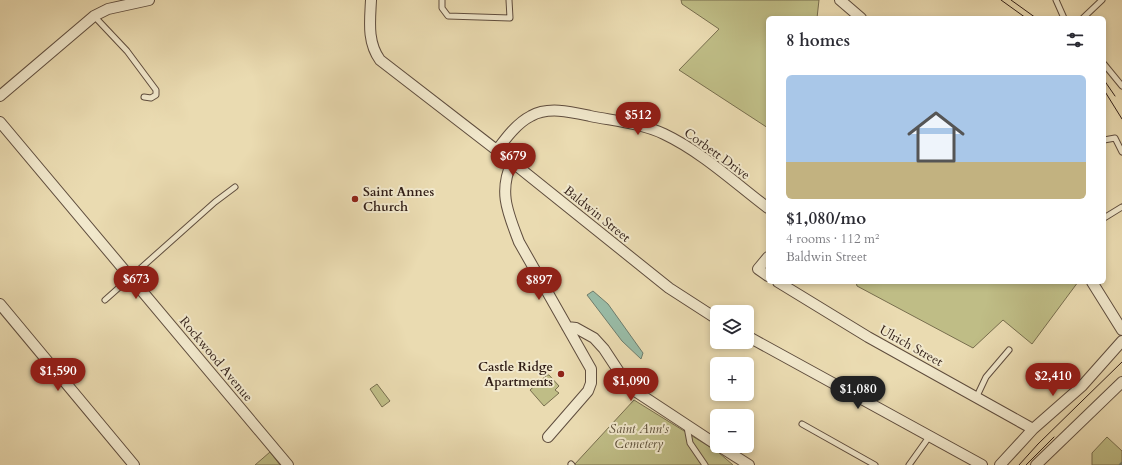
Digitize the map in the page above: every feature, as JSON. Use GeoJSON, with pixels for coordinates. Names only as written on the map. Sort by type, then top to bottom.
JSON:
{"type":"FeatureCollection","features":[{"type":"Feature","properties":{"kind":"street"},"geometry":{"type":"LineString","coordinates":[[0,96],[94,16],[108,9],[149,0]]}},
{"type":"Feature","properties":{"kind":"street","name":"Baldwin Street"},"geometry":{"type":"LineString","coordinates":[[371,0],[371,41],[374,52],[380,60],[497,150],[669,288],[710,314]]}},
{"type":"Feature","properties":{"kind":"street"},"geometry":{"type":"LineString","coordinates":[[840,0],[859,16]]}},
{"type":"Feature","properties":{"kind":"street","name":"Corbett Drive"},"geometry":{"type":"LineString","coordinates":[[497,150],[520,124],[531,116],[542,111],[556,110],[643,126],[680,142],[766,206]]}},
{"type":"Feature","properties":{"kind":"street","name":"Rockwood Avenue"},"geometry":{"type":"LineString","coordinates":[[0,122],[288,465]]}},
{"type":"Feature","properties":{"kind":"street"},"geometry":{"type":"LineString","coordinates":[[512,162],[507,172],[504,190],[512,224],[519,242],[589,365],[591,383],[588,391],[548,437]]}},
{"type":"Feature","properties":{"kind":"street"},"geometry":{"type":"LineString","coordinates":[[766,259],[758,269],[766,275]]}},
{"type":"Feature","properties":{"kind":"street","name":"Ulrich Street"},"geometry":{"type":"LineString","coordinates":[[781,284],[868,337],[977,396],[1033,429]]}},
{"type":"Feature","properties":{"kind":"street"},"geometry":{"type":"LineString","coordinates":[[1093,284],[1122,330]]}},
{"type":"Feature","properties":{"kind":"street"},"geometry":{"type":"LineString","coordinates":[[0,304],[134,465]]}},
{"type":"Feature","properties":{"kind":"street"},"geometry":{"type":"LineString","coordinates":[[567,328],[576,328],[594,338],[604,349],[629,387],[710,440]]}},
{"type":"Feature","properties":{"kind":"street"},"geometry":{"type":"LineString","coordinates":[[754,340],[928,437],[982,465]]}},
{"type":"Feature","properties":{"kind":"street"},"geometry":{"type":"LineString","coordinates":[[1000,465],[1033,429],[1082,386],[1122,341]]}},
{"type":"Feature","properties":{"kind":"street"},"geometry":{"type":"LineString","coordinates":[[1036,465],[1122,382]]}},
{"type":"Feature","properties":{"kind":"street"},"geometry":{"type":"LineString","coordinates":[[730,453],[749,465]]}},
{"type":"Feature","properties":{"kind":"lane"},"geometry":{"type":"LineString","coordinates":[[442,0],[442,8],[448,16],[510,18],[509,0]]}},
{"type":"Feature","properties":{"kind":"lane"},"geometry":{"type":"LineString","coordinates":[[1056,0],[1063,16]]}},
{"type":"Feature","properties":{"kind":"lane"},"geometry":{"type":"LineString","coordinates":[[1086,16],[1102,0]]}},
{"type":"Feature","properties":{"kind":"lane"},"geometry":{"type":"LineString","coordinates":[[94,16],[127,51],[156,90],[156,95],[151,98],[144,97]]}},
{"type":"Feature","properties":{"kind":"lane"},"geometry":{"type":"LineString","coordinates":[[1106,66],[1122,86]]}},
{"type":"Feature","properties":{"kind":"lane"},"geometry":{"type":"LineString","coordinates":[[1106,140],[1115,138],[1122,152]]}},
{"type":"Feature","properties":{"kind":"lane"},"geometry":{"type":"LineString","coordinates":[[105,300],[215,202],[235,187]]}},
{"type":"Feature","properties":{"kind":"lane"},"geometry":{"type":"LineString","coordinates":[[1106,217],[1122,206]]}},
{"type":"Feature","properties":{"kind":"lane"},"geometry":{"type":"LineString","coordinates":[[977,396],[986,377],[1009,350]]}},
{"type":"Feature","properties":{"kind":"lane"},"geometry":{"type":"LineString","coordinates":[[802,424],[875,465]]}},
{"type":"Feature","properties":{"kind":"lane"},"geometry":{"type":"LineString","coordinates":[[687,426],[690,443],[705,465]]}},
{"type":"Feature","properties":{"kind":"lane"},"geometry":{"type":"LineString","coordinates":[[909,465],[928,437]]}},
{"type":"Feature","properties":{"kind":"green space"},"geometry":{"type":"Polygon","coordinates":[[[681,0],[819,0],[817,16],[766,16],[766,127],[679,70],[719,29],[682,4],[681,0]]]}},
{"type":"Feature","properties":{"kind":"green space"},"geometry":{"type":"Polygon","coordinates":[[[856,284],[1077,284],[1032,344],[1003,320],[973,348],[857,286],[856,284]]]}},
{"type":"Feature","properties":{"kind":"green space"},"geometry":{"type":"Polygon","coordinates":[[[547,375],[549,375],[559,386],[555,390],[559,393],[544,406],[530,390],[547,375]]]}},
{"type":"Feature","properties":{"kind":"green space"},"geometry":{"type":"Polygon","coordinates":[[[377,384],[390,401],[382,407],[370,389],[377,384]]]}},
{"type":"Feature","properties":{"kind":"green space","name":"Saint Ann's Cemetery"},"geometry":{"type":"Polygon","coordinates":[[[634,400],[710,447],[710,453],[719,453],[733,465],[574,465],[634,400]]]}},
{"type":"Feature","properties":{"kind":"green space"},"geometry":{"type":"Polygon","coordinates":[[[1107,437],[1122,451],[1122,465],[1092,465],[1092,453],[1107,437]]]}},
{"type":"Feature","properties":{"kind":"green space"},"geometry":{"type":"Polygon","coordinates":[[[270,452],[280,465],[255,465],[270,452]]]}},
{"type":"Feature","properties":{"kind":"shaded area"},"geometry":{"type":"Polygon","coordinates":[[[593,291],[608,304],[643,353],[641,359],[622,341],[587,295],[593,291]]]}},
{"type":"Feature","properties":{"kind":"tram line"},"geometry":{"type":"LineString","coordinates":[[1001,0],[1023,16]]}},
{"type":"Feature","properties":{"kind":"tram line"},"geometry":{"type":"LineString","coordinates":[[1011,0],[1033,16]]}},
{"type":"Feature","properties":{"kind":"tram line"},"geometry":{"type":"LineString","coordinates":[[1106,83],[1115,96]]}},
{"type":"Feature","properties":{"kind":"tram line"},"geometry":{"type":"LineString","coordinates":[[1106,93],[1122,119]]}},
{"type":"Feature","properties":{"kind":"tram line"},"geometry":{"type":"LineString","coordinates":[[1019,465],[1038,444],[1122,362]]}},
{"type":"Feature","properties":{"kind":"tram line"},"geometry":{"type":"LineString","coordinates":[[1026,465],[1054,437]]}},
{"type":"Feature","properties":{"kind":"place","name":"Saint Annes Church"},"geometry":{"type":"Point","coordinates":[355,199]}},
{"type":"Feature","properties":{"kind":"place","name":"Castle Ridge Apartments"},"geometry":{"type":"Point","coordinates":[561,374]}}]}
